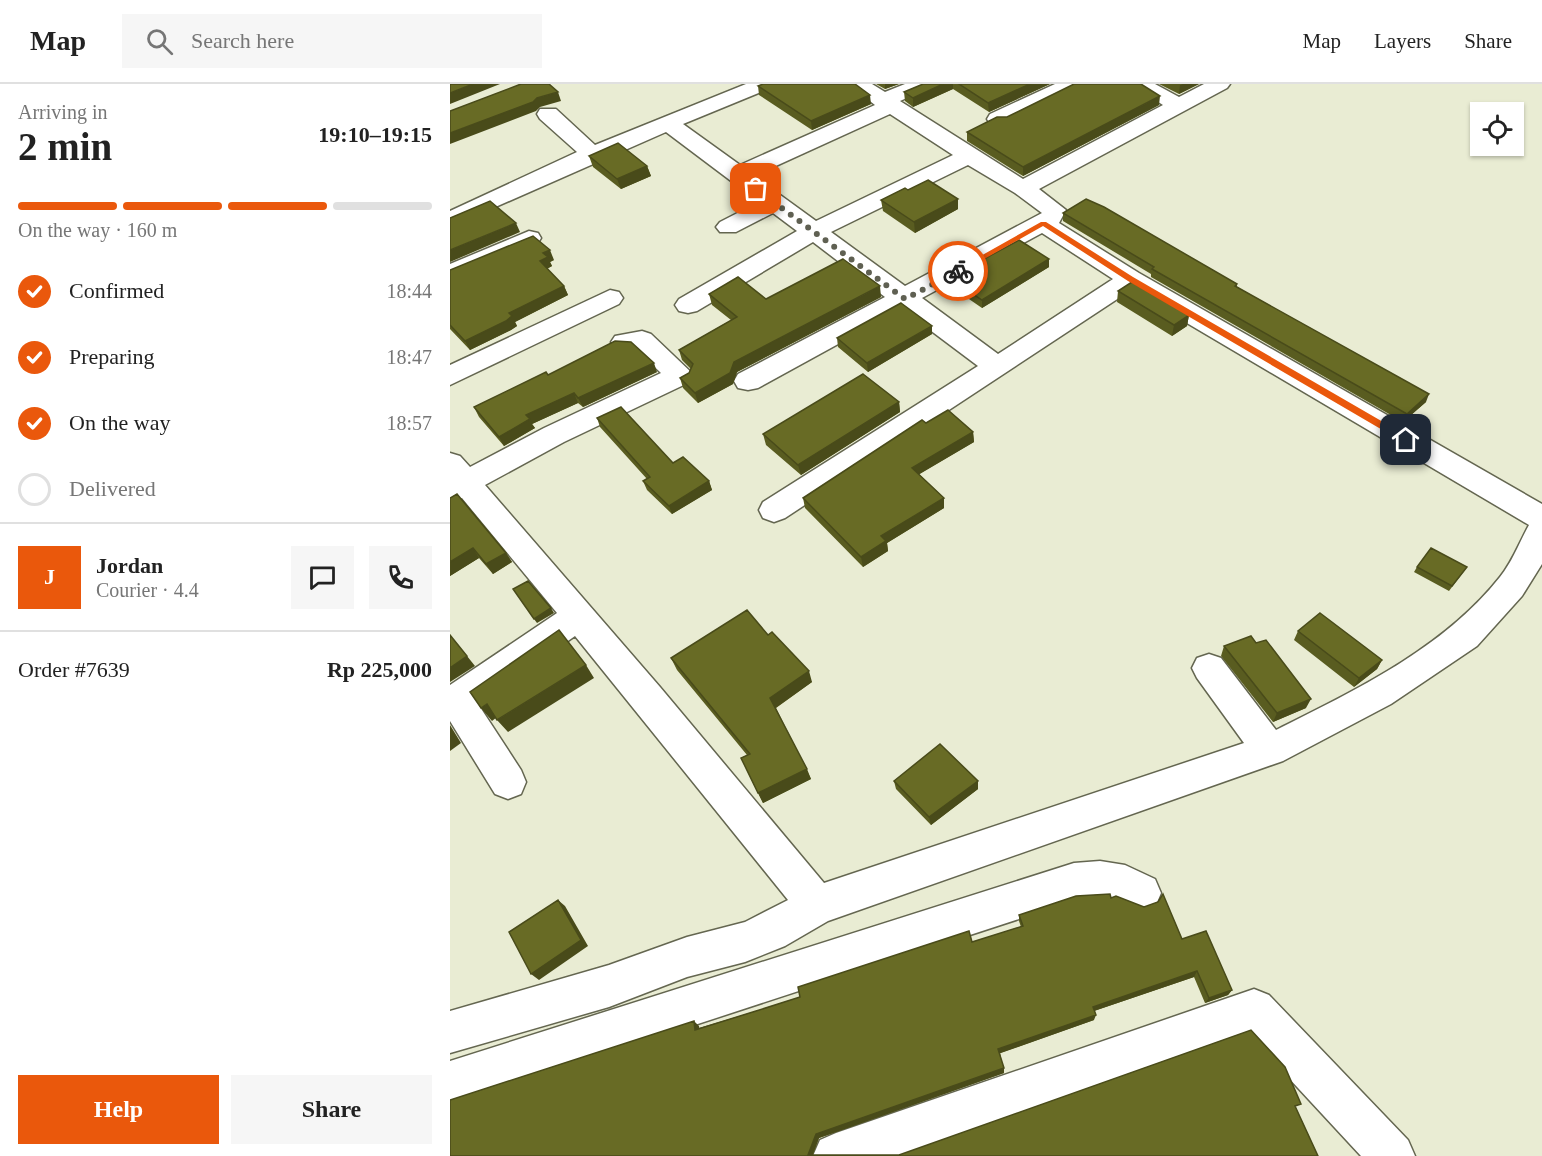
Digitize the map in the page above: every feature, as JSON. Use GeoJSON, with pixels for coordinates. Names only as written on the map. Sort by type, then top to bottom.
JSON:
{"type":"FeatureCollection","features":[{"type":"Feature","properties":{"kind":"street"},"geometry":{"type":"LineString","coordinates":[[450,220],[592,154],[764,84]]}},
{"type":"Feature","properties":{"kind":"street"},"geometry":{"type":"LineString","coordinates":[[748,381],[905,299],[1053,216],[1054,210],[1023,188],[858,84]]}},
{"type":"Feature","properties":{"kind":"street"},"geometry":{"type":"LineString","coordinates":[[739,174],[888,103],[921,84]]}},
{"type":"Feature","properties":{"kind":"street"},"geometry":{"type":"LineString","coordinates":[[998,118],[1072,84]]}},
{"type":"Feature","properties":{"kind":"street"},"geometry":{"type":"LineString","coordinates":[[1140,84],[1180,106]]}},
{"type":"Feature","properties":{"kind":"street"},"geometry":{"type":"LineString","coordinates":[[1023,188],[1220,84]]}},
{"type":"Feature","properties":{"kind":"street"},"geometry":{"type":"LineString","coordinates":[[683,96],[702,110]]}},
{"type":"Feature","properties":{"kind":"street"},"geometry":{"type":"LineString","coordinates":[[548,114],[592,154]]}},
{"type":"Feature","properties":{"kind":"street"},"geometry":{"type":"LineString","coordinates":[[669,124],[996,366]]}},
{"type":"Feature","properties":{"kind":"street"},"geometry":{"type":"LineString","coordinates":[[688,305],[814,231],[969,156]]}},
{"type":"Feature","properties":{"kind":"street"},"geometry":{"type":"LineString","coordinates":[[728,227],[774,203]]}},
{"type":"Feature","properties":{"kind":"street"},"geometry":{"type":"LineString","coordinates":[[1043,223],[1130,279],[1542,518]]}},
{"type":"Feature","properties":{"kind":"street"},"geometry":{"type":"LineString","coordinates":[[450,273],[529,238]]}},
{"type":"Feature","properties":{"kind":"street"},"geometry":{"type":"LineString","coordinates":[[774,510],[1080,314],[1130,279]]}},
{"type":"Feature","properties":{"kind":"street"},"geometry":{"type":"LineString","coordinates":[[450,376],[610,298]]}},
{"type":"Feature","properties":{"kind":"street"},"geometry":{"type":"LineString","coordinates":[[624,342],[642,340],[680,375],[455,479],[578,616],[817,905]]}},
{"type":"Feature","properties":{"kind":"street"},"geometry":{"type":"LineString","coordinates":[[450,1032],[609,986],[687,957],[745,942],[771,932],[817,905],[1269,750],[1379,693],[1465,636],[1511,587],[1534,572],[1542,529]]}},
{"type":"Feature","properties":{"kind":"street"},"geometry":{"type":"LineString","coordinates":[[508,782],[453,702],[578,616]]}},
{"type":"Feature","properties":{"kind":"street"},"geometry":{"type":"LineString","coordinates":[[1209,668],[1269,750]]}},
{"type":"Feature","properties":{"kind":"street"},"geometry":{"type":"LineString","coordinates":[[450,1083],[1074,882],[1097,878],[1115,879],[1130,884],[1141,892]]}},
{"type":"Feature","properties":{"kind":"street"},"geometry":{"type":"LineString","coordinates":[[836,1156],[1254,1010],[1392,1156]]}},
{"type":"Feature","properties":{"kind":"building"},"geometry":{"type":"Polygon","coordinates":[[[450,84],[473,84],[450,93],[450,84]]]}},
{"type":"Feature","properties":{"kind":"building"},"geometry":{"type":"Polygon","coordinates":[[[521,84],[549,84],[558,92],[537,98],[533,102],[450,133],[450,111],[521,84]]]}},
{"type":"Feature","properties":{"kind":"building"},"geometry":{"type":"Polygon","coordinates":[[[763,84],[855,84],[870,95],[811,121],[758,86],[763,84]]]}},
{"type":"Feature","properties":{"kind":"building"},"geometry":{"type":"Polygon","coordinates":[[[923,84],[943,84],[913,98],[904,92],[923,84]]]}},
{"type":"Feature","properties":{"kind":"building"},"geometry":{"type":"Polygon","coordinates":[[[959,84],[1030,84],[988,103],[959,84]]]}},
{"type":"Feature","properties":{"kind":"building"},"geometry":{"type":"Polygon","coordinates":[[[1074,84],[1141,84],[1160,96],[1023,167],[967,132],[997,117],[1007,117],[1074,84]]]}},
{"type":"Feature","properties":{"kind":"building"},"geometry":{"type":"Polygon","coordinates":[[[618,143],[647,166],[617,179],[589,156],[618,143]]]}},
{"type":"Feature","properties":{"kind":"building"},"geometry":{"type":"Polygon","coordinates":[[[928,180],[958,199],[914,222],[881,200],[905,188],[908,190],[928,180]]]}},
{"type":"Feature","properties":{"kind":"building"},"geometry":{"type":"Polygon","coordinates":[[[1086,199],[1104,207],[1237,284],[1235,286],[1429,394],[1407,414],[1152,269],[1154,267],[1063,213],[1086,199]]]}},
{"type":"Feature","properties":{"kind":"building"},"geometry":{"type":"Polygon","coordinates":[[[490,201],[516,223],[450,250],[450,218],[490,201]]]}},
{"type":"Feature","properties":{"kind":"building"},"geometry":{"type":"Polygon","coordinates":[[[533,236],[550,250],[543,253],[548,257],[540,261],[564,286],[509,313],[512,316],[506,321],[465,341],[450,325],[450,270],[533,236]]]}},
{"type":"Feature","properties":{"kind":"building"},"geometry":{"type":"Polygon","coordinates":[[[1019,240],[1049,259],[982,300],[949,278],[1019,240]]]}},
{"type":"Feature","properties":{"kind":"building"},"geometry":{"type":"Polygon","coordinates":[[[843,259],[880,286],[734,362],[730,373],[695,393],[680,378],[689,373],[693,364],[679,350],[737,317],[709,294],[738,277],[766,299],[843,259]]]}},
{"type":"Feature","properties":{"kind":"building"},"geometry":{"type":"Polygon","coordinates":[[[1132,282],[1189,315],[1174,325],[1118,291],[1132,282]]]}},
{"type":"Feature","properties":{"kind":"building"},"geometry":{"type":"Polygon","coordinates":[[[901,303],[932,326],[867,363],[837,338],[901,303]]]}},
{"type":"Feature","properties":{"kind":"building"},"geometry":{"type":"Polygon","coordinates":[[[615,341],[631,342],[654,363],[578,398],[574,393],[526,415],[530,419],[499,437],[474,407],[546,372],[548,375],[615,341]]]}},
{"type":"Feature","properties":{"kind":"building"},"geometry":{"type":"Polygon","coordinates":[[[863,374],[899,402],[798,465],[763,434],[863,374]]]}},
{"type":"Feature","properties":{"kind":"building"},"geometry":{"type":"Polygon","coordinates":[[[621,407],[673,463],[683,457],[709,481],[669,506],[643,481],[650,477],[597,418],[621,407]]]}},
{"type":"Feature","properties":{"kind":"building"},"geometry":{"type":"Polygon","coordinates":[[[948,410],[973,432],[912,468],[944,498],[881,536],[886,541],[861,557],[803,498],[922,420],[926,423],[948,410]]]}},
{"type":"Feature","properties":{"kind":"building"},"geometry":{"type":"Polygon","coordinates":[[[457,494],[506,553],[486,564],[473,548],[450,562],[450,498],[457,494]]]}},
{"type":"Feature","properties":{"kind":"building"},"geometry":{"type":"Polygon","coordinates":[[[1431,548],[1467,567],[1452,586],[1417,567],[1431,548]]]}},
{"type":"Feature","properties":{"kind":"building"},"geometry":{"type":"Polygon","coordinates":[[[528,581],[551,608],[534,619],[513,589],[528,581]]]}},
{"type":"Feature","properties":{"kind":"building"},"geometry":{"type":"Polygon","coordinates":[[[747,610],[768,635],[772,632],[809,671],[770,698],[807,769],[758,793],[741,758],[750,754],[671,658],[747,610]]]}},
{"type":"Feature","properties":{"kind":"building"},"geometry":{"type":"Polygon","coordinates":[[[1320,613],[1382,660],[1359,678],[1298,631],[1320,613]]]}},
{"type":"Feature","properties":{"kind":"building"},"geometry":{"type":"Polygon","coordinates":[[[559,630],[586,665],[497,720],[487,704],[481,708],[470,692],[559,630]]]}},
{"type":"Feature","properties":{"kind":"building"},"geometry":{"type":"Polygon","coordinates":[[[450,635],[467,656],[450,668],[450,635]]]}},
{"type":"Feature","properties":{"kind":"building"},"geometry":{"type":"Polygon","coordinates":[[[1251,636],[1256,643],[1266,640],[1311,699],[1277,713],[1224,646],[1251,636]]]}},
{"type":"Feature","properties":{"kind":"building"},"geometry":{"type":"Polygon","coordinates":[[[940,744],[978,781],[929,817],[894,781],[940,744]]]}},
{"type":"Feature","properties":{"kind":"building"},"geometry":{"type":"Polygon","coordinates":[[[1110,894],[1111,898],[1116,896],[1144,907],[1158,902],[1163,894],[1182,939],[1206,931],[1232,990],[1209,998],[1197,971],[1093,1007],[1096,1015],[998,1049],[1004,1068],[816,1134],[808,1155],[899,1155],[1251,1030],[1285,1067],[1301,1104],[1295,1106],[1318,1156],[450,1156],[450,1100],[694,1021],[695,1030],[800,997],[798,987],[969,931],[972,942],[1023,926],[1019,915],[1076,896],[1110,894]]]}},
{"type":"Feature","properties":{"kind":"building"},"geometry":{"type":"Polygon","coordinates":[[[558,900],[581,940],[531,974],[509,932],[558,900]]]}},
{"type":"Feature","properties":{"kind":"way so far"},"geometry":{"type":"LineString","coordinates":[[756,189],[905,299],[958,271]]}},
{"type":"Feature","properties":{"kind":"route"},"geometry":{"type":"LineString","coordinates":[[958,271],[1043,223],[1130,279],[1406,440]]}}]}
